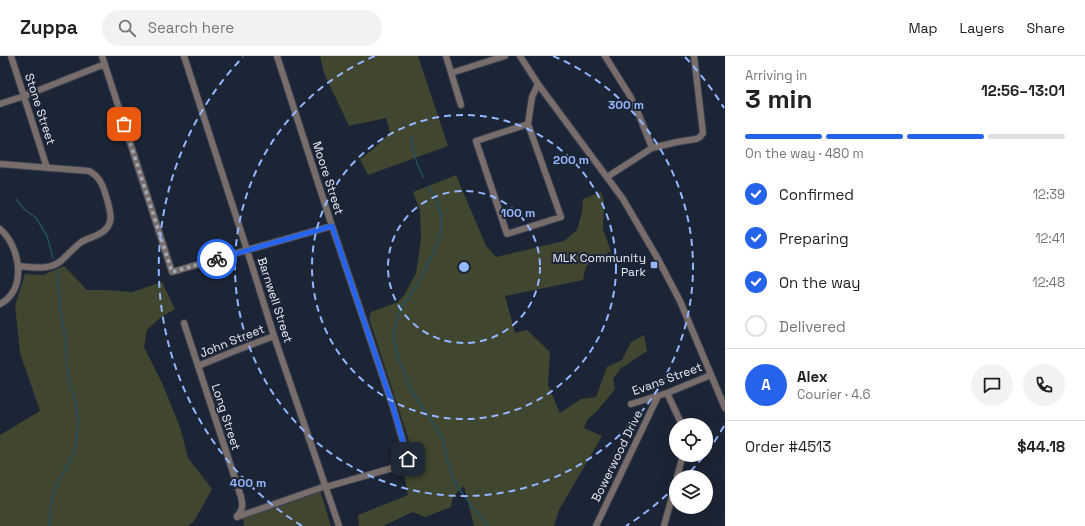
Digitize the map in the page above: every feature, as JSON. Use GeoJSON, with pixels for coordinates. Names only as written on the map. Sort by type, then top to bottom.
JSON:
{"type":"FeatureCollection","features":[{"type":"Feature","properties":{"kind":"street","name":"Stone Street"},"geometry":{"type":"LineString","coordinates":[[11,56],[47,168]]}},
{"type":"Feature","properties":{"kind":"street"},"geometry":{"type":"LineString","coordinates":[[102,56],[172,272],[332,226]]}},
{"type":"Feature","properties":{"kind":"street","name":"Barnwell Street"},"geometry":{"type":"LineString","coordinates":[[184,56],[274,336],[339,526]]}},
{"type":"Feature","properties":{"kind":"street","name":"Moore Street"},"geometry":{"type":"LineString","coordinates":[[277,56],[388,392],[408,459],[404,464],[326,487]]}},
{"type":"Feature","properties":{"kind":"street"},"geometry":{"type":"LineString","coordinates":[[446,56],[461,105]]}},
{"type":"Feature","properties":{"kind":"street"},"geometry":{"type":"LineString","coordinates":[[451,73],[505,56]]}},
{"type":"Feature","properties":{"kind":"street"},"geometry":{"type":"LineString","coordinates":[[520,56],[538,84],[607,177],[658,259],[680,301],[725,408]]}},
{"type":"Feature","properties":{"kind":"street"},"geometry":{"type":"LineString","coordinates":[[605,56],[630,96],[652,148]]}},
{"type":"Feature","properties":{"kind":"street"},"geometry":{"type":"LineString","coordinates":[[607,177],[652,148],[696,139],[703,133],[694,56]]}},
{"type":"Feature","properties":{"kind":"street"},"geometry":{"type":"LineString","coordinates":[[0,104],[105,64]]}},
{"type":"Feature","properties":{"kind":"street"},"geometry":{"type":"LineString","coordinates":[[528,124],[476,141],[507,234],[560,217],[528,124],[532,96],[538,84]]}},
{"type":"Feature","properties":{"kind":"street"},"geometry":{"type":"LineString","coordinates":[[0,164],[89,171],[96,176],[101,183],[110,210],[110,221],[107,228],[103,232],[82,241],[61,261],[49,267],[18,266]]}},
{"type":"Feature","properties":{"kind":"street"},"geometry":{"type":"LineString","coordinates":[[0,229],[12,244],[18,266],[17,280],[14,290],[9,298],[0,304]]}},
{"type":"Feature","properties":{"kind":"street","name":"Long Street"},"geometry":{"type":"LineString","coordinates":[[184,323],[243,503],[237,517],[326,487]]}},
{"type":"Feature","properties":{"kind":"street","name":"John Street"},"geometry":{"type":"LineString","coordinates":[[198,366],[274,336]]}},
{"type":"Feature","properties":{"kind":"street","name":"Evans Street"},"geometry":{"type":"LineString","coordinates":[[631,404],[667,393],[711,375]]}},
{"type":"Feature","properties":{"kind":"street"},"geometry":{"type":"LineString","coordinates":[[667,393],[679,418]]}},
{"type":"Feature","properties":{"kind":"street","name":"Bowerwood Drive"},"geometry":{"type":"LineString","coordinates":[[596,526],[658,396]]}},
{"type":"Feature","properties":{"kind":"street"},"geometry":{"type":"LineString","coordinates":[[664,526],[669,508]]}},
{"type":"Feature","properties":{"kind":"green space"},"geometry":{"type":"Polygon","coordinates":[[[320,56],[418,56],[448,146],[368,175],[360,159],[390,133],[386,118],[349,126],[324,73],[320,56]]]}},
{"type":"Feature","properties":{"kind":"green space"},"geometry":{"type":"Polygon","coordinates":[[[456,175],[486,246],[496,257],[564,241],[577,230],[582,212],[583,199],[601,192],[604,202],[603,229],[611,251],[586,266],[583,280],[505,296],[515,333],[527,330],[550,352],[548,385],[560,413],[581,399],[596,397],[607,367],[622,360],[631,342],[644,335],[647,351],[620,369],[613,379],[615,389],[597,411],[587,420],[584,428],[602,436],[559,510],[554,526],[474,526],[464,486],[453,496],[451,507],[425,517],[413,512],[383,526],[359,526],[358,515],[408,495],[404,474],[417,465],[369,318],[371,312],[398,302],[405,294],[416,273],[421,239],[420,210],[413,192],[456,175]]]}},
{"type":"Feature","properties":{"kind":"green space"},"geometry":{"type":"Polygon","coordinates":[[[64,266],[87,290],[132,292],[162,282],[175,309],[161,317],[147,330],[144,347],[163,385],[180,427],[188,458],[212,489],[194,521],[188,526],[0,526],[0,435],[40,411],[20,353],[15,306],[25,274],[43,275],[64,266]]]}},
{"type":"Feature","properties":{"kind":"green space"},"geometry":{"type":"Polygon","coordinates":[[[320,490],[331,526],[244,526],[243,517],[320,490]]]}},
{"type":"Feature","properties":{"kind":"waterway"},"geometry":{"type":"LineString","coordinates":[[411,137],[415,158],[424,178]]}},
{"type":"Feature","properties":{"kind":"waterway"},"geometry":{"type":"LineString","coordinates":[[428,186],[438,203],[441,216],[441,230],[438,242],[423,274],[416,287],[403,304],[394,331],[394,341],[399,361],[412,392],[443,440],[450,470],[456,485],[488,526]]}},
{"type":"Feature","properties":{"kind":"waterway"},"geometry":{"type":"LineString","coordinates":[[16,199],[24,209],[36,218],[47,236],[53,258]]}},
{"type":"Feature","properties":{"kind":"waterway"},"geometry":{"type":"LineString","coordinates":[[49,526],[55,488],[71,460],[76,445],[78,423],[76,404],[67,369],[66,344],[60,306],[57,271]]}},
{"type":"Feature","properties":{"kind":"way so far"},"geometry":{"type":"LineString","coordinates":[[124,124],[172,272],[217,259]]}},
{"type":"Feature","properties":{"kind":"place","name":"MLK Community Park"},"geometry":{"type":"Point","coordinates":[654,265]}},
{"type":"Feature","properties":{"kind":"route"},"geometry":{"type":"LineString","coordinates":[[217,259],[332,226],[393,407],[408,459]]}}]}
